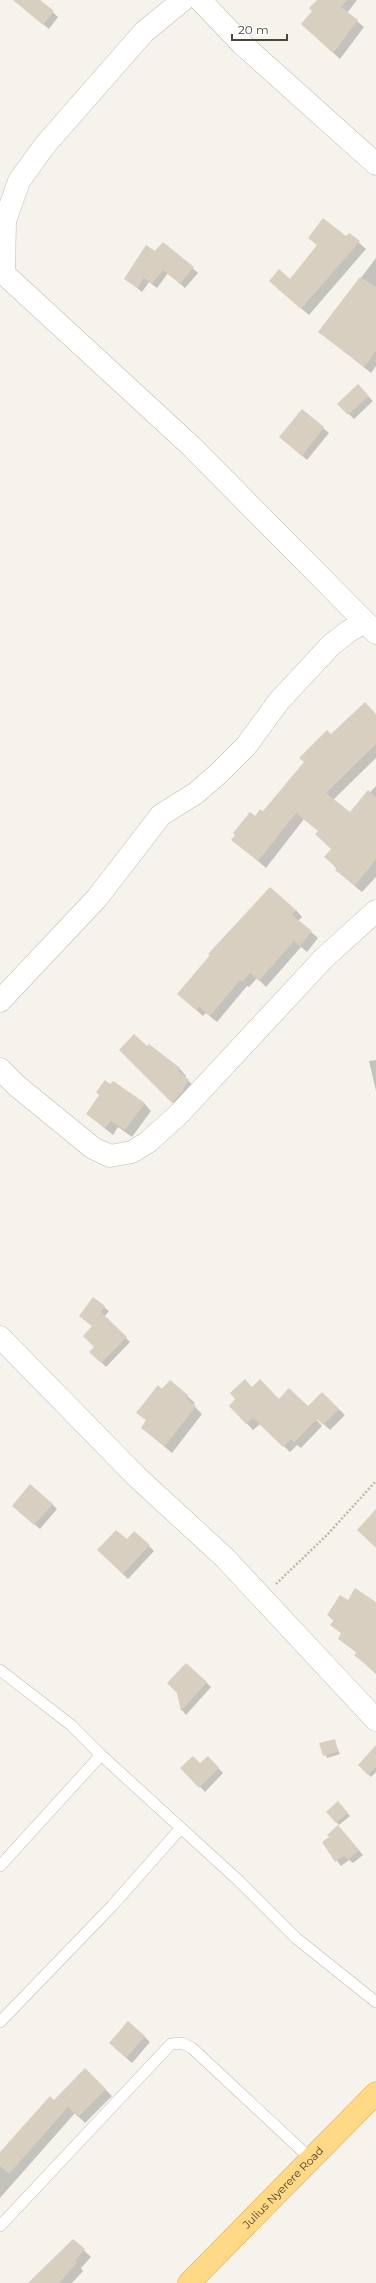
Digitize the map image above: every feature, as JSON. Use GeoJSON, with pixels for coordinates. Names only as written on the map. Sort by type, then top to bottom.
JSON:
{"type":"FeatureCollection","features":[{"type":"Feature","properties":{"kind":"highway","name":"Julius Nyerere Road"},"geometry":{"type":"LineString","coordinates":[[190,2283],[376,2093]]}},
{"type":"Feature","properties":{"kind":"street"},"geometry":{"type":"LineString","coordinates":[[183,0],[144,32],[45,145],[19,181],[2,222],[2,271],[191,446],[371,628]]}},
{"type":"Feature","properties":{"kind":"street"},"geometry":{"type":"LineString","coordinates":[[200,0],[242,44],[376,164]]}},
{"type":"Feature","properties":{"kind":"street"},"geometry":{"type":"LineString","coordinates":[[0,1001],[97,898],[161,815],[196,793],[246,746],[279,702],[331,645],[348,631],[371,628]]}},
{"type":"Feature","properties":{"kind":"street"},"geometry":{"type":"LineString","coordinates":[[0,1069],[17,1086],[93,1148],[110,1156],[132,1152],[148,1142],[179,1114],[324,958],[376,911]]}},
{"type":"Feature","properties":{"kind":"street"},"geometry":{"type":"LineString","coordinates":[[0,1337],[136,1477],[225,1558],[260,1598],[376,1720]]}},
{"type":"Feature","properties":{"kind":"lane"},"geometry":{"type":"LineString","coordinates":[[0,1670],[71,1725],[180,1829],[239,1881],[296,1938],[376,2002]]}},
{"type":"Feature","properties":{"kind":"lane"},"geometry":{"type":"LineString","coordinates":[[0,1866],[101,1755]]}},
{"type":"Feature","properties":{"kind":"lane"},"geometry":{"type":"LineString","coordinates":[[0,2022],[112,1906],[180,1829]]}},
{"type":"Feature","properties":{"kind":"lane"},"geometry":{"type":"LineString","coordinates":[[0,2226],[172,2044],[182,2043],[192,2048],[311,2159]]}},
{"type":"Feature","properties":{"kind":"path"},"geometry":{"type":"LineString","coordinates":[[260,1598],[327,1535],[376,1481]]}},
{"type":"Feature","properties":{"kind":"building"},"geometry":{"type":"Polygon","coordinates":[[[13,0],[40,0],[54,11],[43,25],[13,0]]]}},
{"type":"Feature","properties":{"kind":"building"},"geometry":{"type":"Polygon","coordinates":[[[317,0],[347,0],[341,7],[358,20],[333,53],[301,24],[312,11],[309,8],[317,0]]]}},
{"type":"Feature","properties":{"kind":"building"},"geometry":{"type":"Polygon","coordinates":[[[323,218],[346,236],[349,233],[360,241],[301,309],[269,281],[279,269],[290,279],[317,245],[308,238],[323,218]]]}},
{"type":"Feature","properties":{"kind":"building"},"geometry":{"type":"Polygon","coordinates":[[[163,242],[194,267],[180,284],[163,270],[152,284],[144,278],[137,288],[124,279],[146,245],[155,251],[163,242]]]}},
{"type":"Feature","properties":{"kind":"building"},"geometry":{"type":"Polygon","coordinates":[[[360,277],[376,287],[376,351],[364,367],[318,332],[360,277]]]}},
{"type":"Feature","properties":{"kind":"building"},"geometry":{"type":"Polygon","coordinates":[[[358,384],[369,396],[348,415],[337,404],[358,384]]]}},
{"type":"Feature","properties":{"kind":"building"},"geometry":{"type":"Polygon","coordinates":[[[302,409],[324,427],[302,456],[279,437],[302,409]]]}},
{"type":"Feature","properties":{"kind":"building"},"geometry":{"type":"Polygon","coordinates":[[[365,702],[376,714],[376,744],[326,793],[350,812],[368,790],[376,797],[376,859],[355,886],[335,870],[337,868],[324,857],[331,849],[315,834],[318,831],[296,813],[258,861],[231,840],[235,835],[233,833],[250,812],[255,816],[260,809],[263,811],[304,762],[299,758],[327,730],[331,734],[365,702]]]}},
{"type":"Feature","properties":{"kind":"building"},"geometry":{"type":"Polygon","coordinates":[[[270,887],[296,910],[292,915],[312,931],[300,946],[294,941],[259,981],[250,973],[242,982],[240,980],[210,1016],[199,1007],[196,1010],[177,994],[210,955],[208,954],[270,887]]]}},
{"type":"Feature","properties":{"kind":"building"},"geometry":{"type":"Polygon","coordinates":[[[134,1034],[147,1046],[149,1044],[180,1068],[178,1071],[189,1080],[183,1089],[184,1090],[172,1103],[119,1050],[134,1034]]]}},
{"type":"Feature","properties":{"kind":"building"},"geometry":{"type":"Polygon","coordinates":[[[105,1080],[110,1084],[113,1081],[145,1103],[125,1130],[111,1121],[105,1128],[86,1114],[99,1095],[96,1092],[105,1080]]]}},
{"type":"Feature","properties":{"kind":"building"},"geometry":{"type":"Polygon","coordinates":[[[93,1297],[105,1306],[101,1312],[127,1337],[101,1363],[89,1352],[94,1347],[83,1336],[92,1326],[79,1316],[93,1297]]]}},
{"type":"Feature","properties":{"kind":"building"},"geometry":{"type":"Polygon","coordinates":[[[245,1379],[252,1387],[260,1379],[279,1399],[289,1388],[308,1406],[322,1392],[339,1409],[323,1425],[317,1419],[294,1443],[291,1439],[283,1447],[253,1418],[246,1424],[229,1406],[235,1399],[230,1393],[245,1379]]]}},
{"type":"Feature","properties":{"kind":"building"},"geometry":{"type":"Polygon","coordinates":[[[170,1380],[188,1395],[186,1398],[196,1406],[165,1446],[141,1428],[146,1420],[136,1413],[158,1385],[162,1389],[170,1380]]]}},
{"type":"Feature","properties":{"kind":"building"},"geometry":{"type":"Polygon","coordinates":[[[30,1484],[53,1504],[34,1525],[12,1506],[30,1484]]]}},
{"type":"Feature","properties":{"kind":"building"},"geometry":{"type":"Polygon","coordinates":[[[376,1509],[376,1548],[357,1530],[376,1509]]]}},
{"type":"Feature","properties":{"kind":"building"},"geometry":{"type":"Polygon","coordinates":[[[116,1530],[127,1539],[134,1531],[150,1545],[123,1574],[97,1550],[116,1530]]]}},
{"type":"Feature","properties":{"kind":"building"},"geometry":{"type":"Polygon","coordinates":[[[355,1588],[376,1602],[376,1673],[354,1655],[357,1652],[338,1639],[341,1633],[330,1625],[334,1620],[327,1615],[340,1595],[348,1600],[355,1588]]]}},
{"type":"Feature","properties":{"kind":"building"},"geometry":{"type":"Polygon","coordinates":[[[186,1663],[207,1682],[181,1711],[177,1693],[167,1683],[186,1663]]]}},
{"type":"Feature","properties":{"kind":"building"},"geometry":{"type":"Polygon","coordinates":[[[335,1739],[338,1752],[323,1756],[319,1743],[335,1739]]]}},
{"type":"Feature","properties":{"kind":"building"},"geometry":{"type":"Polygon","coordinates":[[[376,1745],[376,1767],[368,1775],[358,1765],[376,1745]]]}},
{"type":"Feature","properties":{"kind":"building"},"geometry":{"type":"Polygon","coordinates":[[[193,1756],[200,1763],[208,1756],[219,1768],[199,1788],[180,1768],[193,1756]]]}},
{"type":"Feature","properties":{"kind":"building"},"geometry":{"type":"Polygon","coordinates":[[[338,1801],[348,1813],[336,1823],[326,1812],[338,1801]]]}},
{"type":"Feature","properties":{"kind":"building"},"geometry":{"type":"Polygon","coordinates":[[[338,1825],[359,1850],[348,1860],[344,1856],[335,1862],[322,1842],[329,1837],[327,1835],[338,1825]]]}},
{"type":"Feature","properties":{"kind":"building"},"geometry":{"type":"Polygon","coordinates":[[[128,2021],[145,2036],[126,2058],[109,2043],[128,2021]]]}},
{"type":"Feature","properties":{"kind":"building"},"geometry":{"type":"Polygon","coordinates":[[[85,2068],[106,2089],[78,2117],[68,2107],[9,2174],[0,2166],[0,2152],[50,2096],[54,2100],[85,2068]]]}},
{"type":"Feature","properties":{"kind":"building"},"geometry":{"type":"Polygon","coordinates":[[[73,2239],[85,2249],[75,2261],[77,2263],[59,2283],[28,2283],[73,2239]]]}}]}
